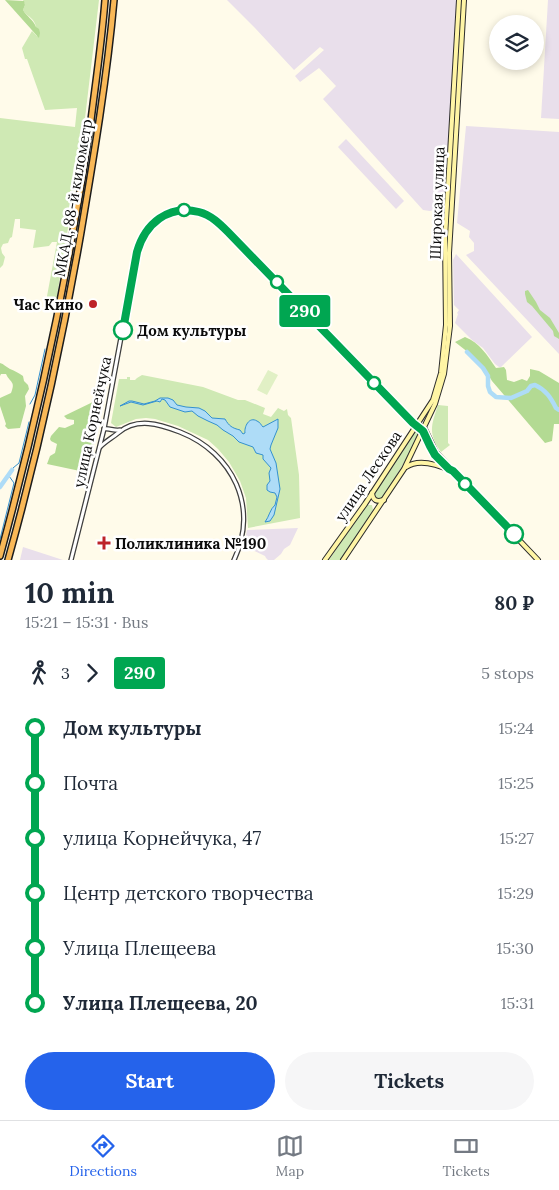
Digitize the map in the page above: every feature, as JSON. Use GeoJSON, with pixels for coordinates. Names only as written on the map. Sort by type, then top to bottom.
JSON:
{"type":"FeatureCollection","features":[{"type":"Feature","properties":{"kind":"highway","name":"МКАД, 88-й километр"},"geometry":{"type":"LineString","coordinates":[[0,556],[46,373],[77,216],[106,0]]}},
{"type":"Feature","properties":{"kind":"highway","name":"МКАД, 88-й километр"},"geometry":{"type":"LineString","coordinates":[[8,560],[39,443],[76,264],[100,120],[114,0]]}},
{"type":"Feature","properties":{"kind":"main road","name":"Широкая улица"},"geometry":{"type":"LineString","coordinates":[[454,135],[459,0]]}},
{"type":"Feature","properties":{"kind":"main road","name":"Широкая улица"},"geometry":{"type":"LineString","coordinates":[[429,405],[435,394],[441,374],[446,325],[446,239],[464,0]]}},
{"type":"Feature","properties":{"kind":"main road","name":"Широкая улица"},"geometry":{"type":"LineString","coordinates":[[435,404],[444,374],[450,326],[449,205]]}},
{"type":"Feature","properties":{"kind":"main road","name":"улица Лескова"},"geometry":{"type":"LineString","coordinates":[[344,560],[404,469],[435,404]]}},
{"type":"Feature","properties":{"kind":"main road","name":"улица Лескова"},"geometry":{"type":"LineString","coordinates":[[325,560],[372,493],[429,405]]}},
{"type":"Feature","properties":{"kind":"main road"},"geometry":{"type":"LineString","coordinates":[[415,424],[424,428],[438,455],[538,560]]}},
{"type":"Feature","properties":{"kind":"main road"},"geometry":{"type":"LineString","coordinates":[[433,464],[438,461],[438,455]]}},
{"type":"Feature","properties":{"kind":"main road"},"geometry":{"type":"LineString","coordinates":[[404,469],[410,465],[420,463],[433,464],[453,471]]}},
{"type":"Feature","properties":{"kind":"main road"},"geometry":{"type":"LineString","coordinates":[[372,493],[375,500],[384,500]]}},
{"type":"Feature","properties":{"kind":"street","name":"улица Корнейчука"},"geometry":{"type":"LineString","coordinates":[[71,560],[103,435],[140,242],[154,222],[170,213],[180,210],[199,212],[218,223],[415,424]]}},
{"type":"Feature","properties":{"kind":"street"},"geometry":{"type":"LineString","coordinates":[[106,421],[108,426],[116,431]]}},
{"type":"Feature","properties":{"kind":"street"},"geometry":{"type":"LineString","coordinates":[[100,448],[121,430],[139,423],[159,424],[199,440],[209,448],[223,462],[236,483],[243,504],[243,534],[234,560]]}},
{"type":"Feature","properties":{"kind":"street"},"geometry":{"type":"LineString","coordinates":[[104,429],[121,430]]}},
{"type":"Feature","properties":{"kind":"street"},"geometry":{"type":"LineString","coordinates":[[103,435],[108,440]]}},
{"type":"Feature","properties":{"kind":"shaded area"},"geometry":{"type":"Polygon","coordinates":[[[227,0],[457,0],[445,202],[442,208],[430,211],[423,210],[323,99],[336,86],[319,68],[300,82],[295,76],[324,50],[320,47],[294,70],[227,0]]]}},
{"type":"Feature","properties":{"kind":"shaded area"},"geometry":{"type":"Polygon","coordinates":[[[548,0],[559,0],[559,119],[541,118],[548,0]]]}},
{"type":"Feature","properties":{"kind":"shaded area"},"geometry":{"type":"Polygon","coordinates":[[[466,126],[559,132],[559,354],[466,255],[474,251],[474,243],[469,237],[470,231],[457,223],[466,126]]]}},
{"type":"Feature","properties":{"kind":"shaded area"},"geometry":{"type":"Polygon","coordinates":[[[346,139],[404,201],[396,209],[338,147],[346,139]]]}},
{"type":"Feature","properties":{"kind":"shaded area"},"geometry":{"type":"Polygon","coordinates":[[[456,254],[532,337],[501,367],[495,364],[483,348],[455,323],[459,310],[454,305],[453,260],[456,254]]]}},
{"type":"Feature","properties":{"kind":"shaded area"},"geometry":{"type":"Polygon","coordinates":[[[298,528],[290,545],[274,560],[268,560],[265,556],[244,546],[247,530],[298,528]]]}},
{"type":"Feature","properties":{"kind":"shaded area"},"geometry":{"type":"Polygon","coordinates":[[[23,547],[63,560],[20,560],[23,547]]]}},
{"type":"Feature","properties":{"kind":"green space"},"geometry":{"type":"Polygon","coordinates":[[[5,0],[24,1],[23,10],[39,29],[39,38],[5,0]]]}},
{"type":"Feature","properties":{"kind":"green space"},"geometry":{"type":"Polygon","coordinates":[[[23,0],[99,0],[83,135],[56,302],[54,305],[45,307],[57,242],[52,242],[49,246],[33,248],[36,230],[20,228],[20,219],[15,219],[12,237],[1,248],[5,257],[0,268],[0,118],[75,127],[77,108],[45,110],[22,48],[32,31],[37,36],[34,22],[23,10],[25,5],[23,0]]]}},
{"type":"Feature","properties":{"kind":"green space"},"geometry":{"type":"Polygon","coordinates":[[[528,290],[540,310],[550,318],[559,333],[559,339],[554,336],[553,331],[527,302],[525,291],[528,290]]]}},
{"type":"Feature","properties":{"kind":"green space"},"geometry":{"type":"Polygon","coordinates":[[[465,337],[479,346],[496,368],[504,367],[507,380],[514,382],[522,379],[527,381],[530,376],[530,369],[539,371],[559,383],[559,424],[554,424],[552,441],[545,443],[492,381],[483,366],[455,342],[465,337]]]}},
{"type":"Feature","properties":{"kind":"green space"},"geometry":{"type":"Polygon","coordinates":[[[0,363],[23,376],[24,381],[28,385],[29,389],[25,396],[26,406],[20,428],[8,429],[5,426],[0,398],[11,393],[13,386],[6,374],[1,374],[0,376],[0,363]]]}},
{"type":"Feature","properties":{"kind":"green space"},"geometry":{"type":"Polygon","coordinates":[[[268,370],[278,375],[267,395],[257,390],[268,370]]]}},
{"type":"Feature","properties":{"kind":"green space"},"geometry":{"type":"Polygon","coordinates":[[[142,375],[203,387],[238,400],[245,400],[265,408],[263,414],[271,417],[278,408],[284,411],[287,409],[288,415],[291,418],[299,475],[300,518],[248,528],[246,498],[240,481],[229,462],[208,440],[178,426],[155,419],[136,419],[116,427],[111,423],[119,379],[130,377],[130,380],[135,380],[142,375]]]}},
{"type":"Feature","properties":{"kind":"green space"},"geometry":{"type":"Polygon","coordinates":[[[97,400],[104,402],[90,458],[80,471],[47,464],[50,456],[55,453],[57,444],[51,441],[51,436],[59,427],[65,428],[74,424],[74,420],[67,419],[64,416],[97,400]]]}},
{"type":"Feature","properties":{"kind":"green space"},"geometry":{"type":"Polygon","coordinates":[[[438,405],[448,406],[448,443],[450,445],[441,452],[432,434],[438,405]]]}},
{"type":"Feature","properties":{"kind":"green space"},"geometry":{"type":"Polygon","coordinates":[[[416,428],[420,431],[407,458],[382,499],[376,499],[373,493],[416,428]]]}},
{"type":"Feature","properties":{"kind":"green space"},"geometry":{"type":"Polygon","coordinates":[[[366,505],[372,505],[373,510],[341,560],[329,560],[366,505]]]}},
{"type":"Feature","properties":{"kind":"water"},"geometry":{"type":"Polygon","coordinates":[[[160,398],[173,400],[177,405],[199,408],[212,418],[225,419],[231,426],[240,430],[243,434],[249,421],[258,421],[263,427],[278,419],[278,428],[270,449],[276,463],[280,489],[274,515],[270,521],[265,522],[275,505],[277,497],[275,493],[267,490],[271,468],[263,459],[263,455],[256,453],[253,447],[239,442],[217,425],[192,411],[185,412],[170,407],[162,399],[160,402],[157,401],[143,405],[131,402],[120,406],[129,401],[144,404],[160,398]]]}},
{"type":"Feature","properties":{"kind":"waterway"},"geometry":{"type":"LineString","coordinates":[[30,404],[35,395],[45,349]]}},
{"type":"Feature","properties":{"kind":"waterway"},"geometry":{"type":"LineString","coordinates":[[467,352],[483,368],[488,376],[490,392],[496,397],[511,398],[535,385],[545,392],[559,410]]}},
{"type":"Feature","properties":{"kind":"waterway"},"geometry":{"type":"LineString","coordinates":[[12,470],[19,463],[29,422]]}},
{"type":"Feature","properties":{"kind":"waterway"},"geometry":{"type":"LineString","coordinates":[[0,487],[12,470]]}},
{"type":"Feature","properties":{"kind":"waterway"},"geometry":{"type":"LineString","coordinates":[[0,539],[14,483],[9,476]]}},
{"type":"Feature","properties":{"kind":"bus line","name":"290"},"geometry":{"type":"LineString","coordinates":[[123,330],[137,252],[140,242],[150,226],[170,213],[180,210],[199,212],[210,217],[228,232],[413,423],[422,429],[432,452],[514,534]]}},
{"type":"Feature","properties":{"kind":"place","name":"Час Кино"},"geometry":{"type":"Point","coordinates":[93,304]}},
{"type":"Feature","properties":{"kind":"place","name":"Дом культуры"},"geometry":{"type":"Point","coordinates":[123,330]}},
{"type":"Feature","properties":{"kind":"place","name":"Поликлиника №190"},"geometry":{"type":"Point","coordinates":[104,543]}}]}
